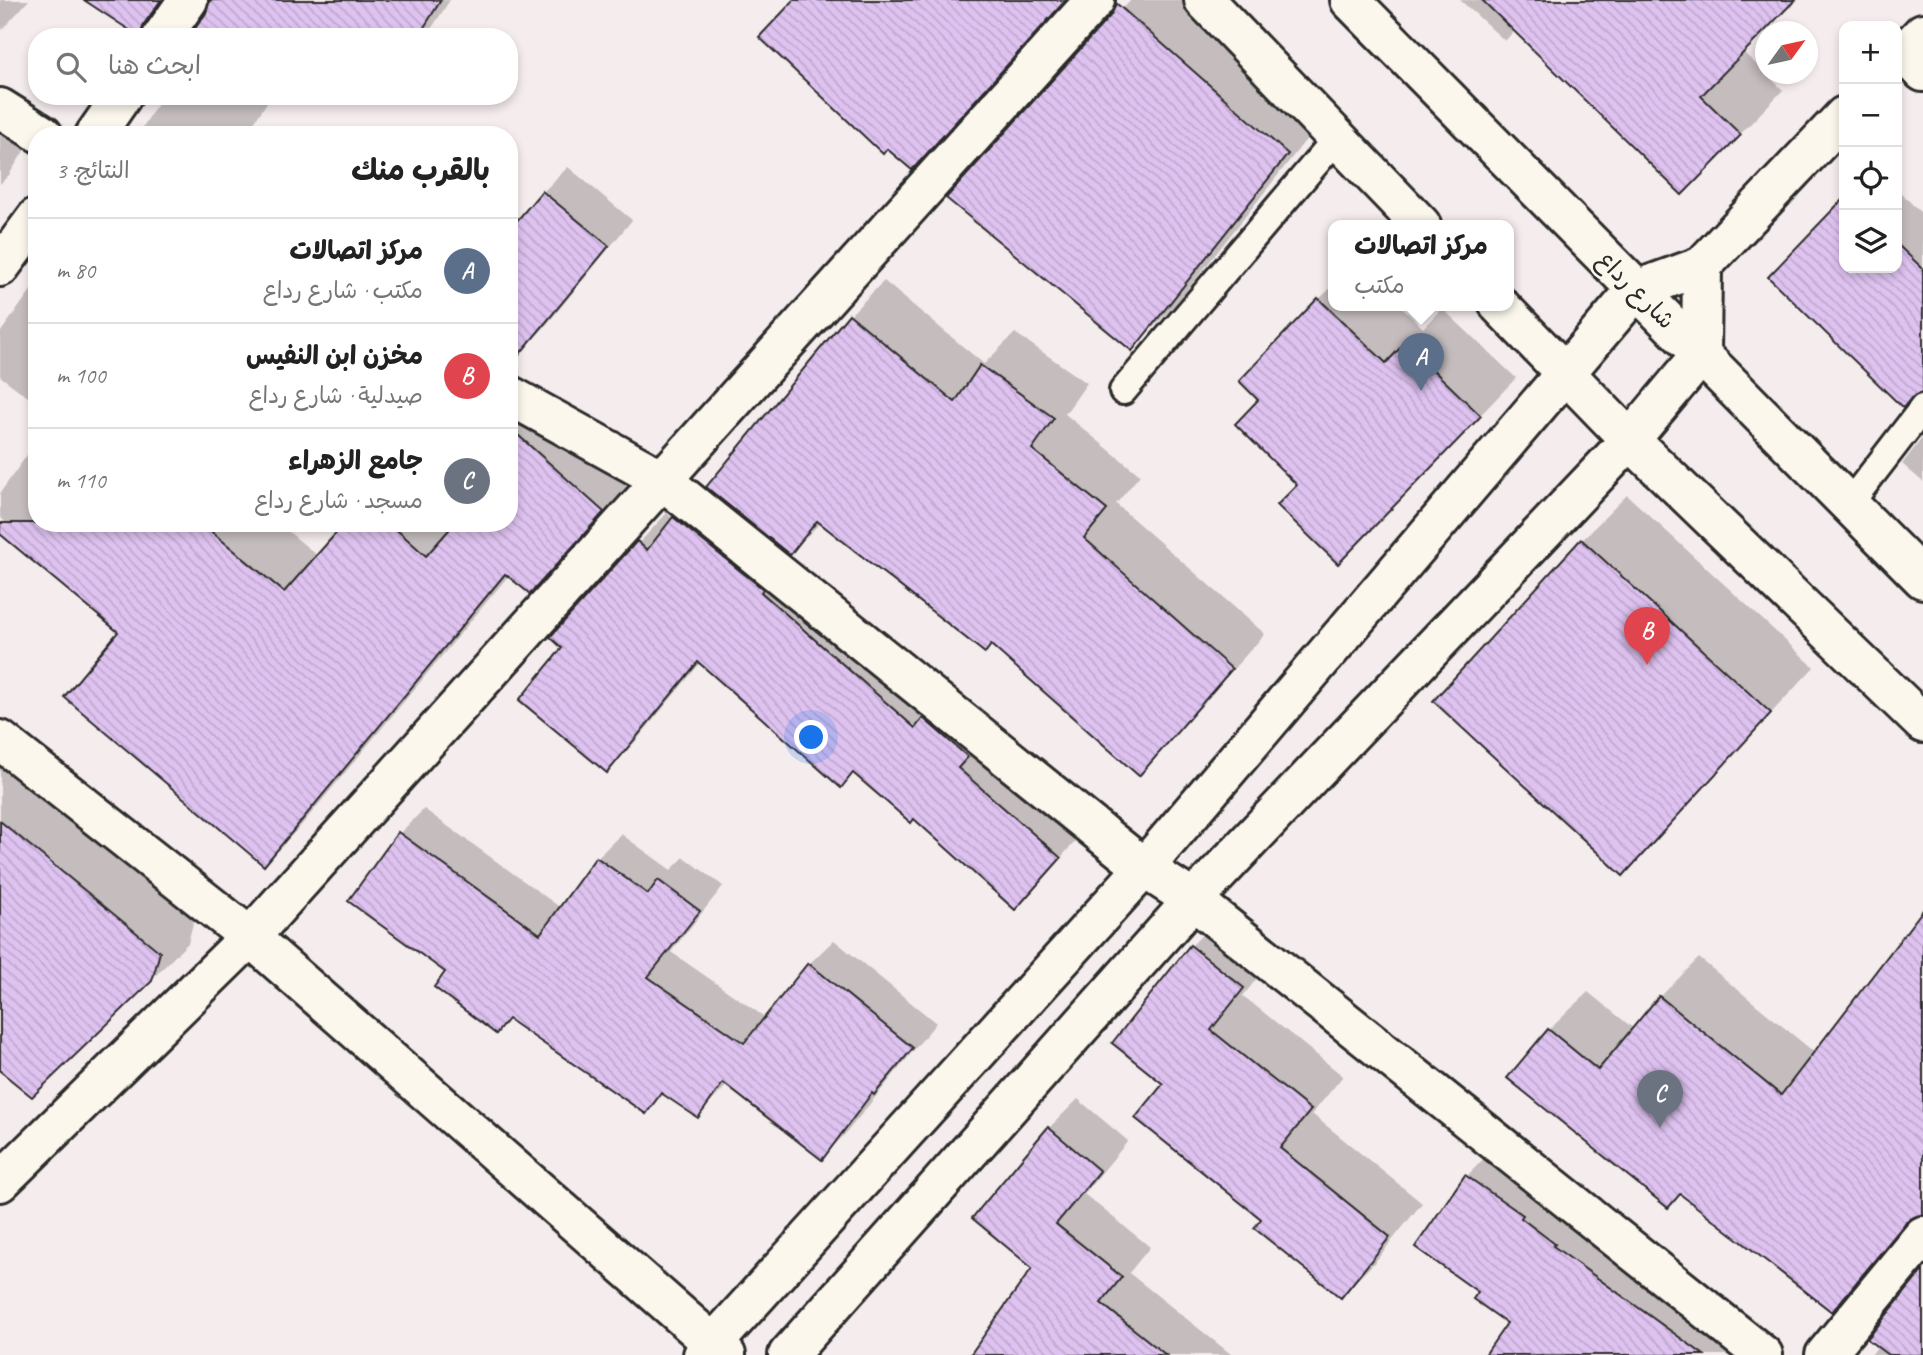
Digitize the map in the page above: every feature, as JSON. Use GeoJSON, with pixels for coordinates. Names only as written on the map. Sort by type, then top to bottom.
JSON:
{"type":"FeatureCollection","features":[{"type":"Feature","properties":{"kind":"street"},"geometry":{"type":"LineString","coordinates":[[169,28],[188,0]]}},
{"type":"Feature","properties":{"kind":"street"},"geometry":{"type":"LineString","coordinates":[[0,1182],[250,937],[1095,0]]}},
{"type":"Feature","properties":{"kind":"street"},"geometry":{"type":"LineString","coordinates":[[1204,0],[1416,220]]}},
{"type":"Feature","properties":{"kind":"street","name":"شارع رداع"},"geometry":{"type":"LineString","coordinates":[[1350,0],[1923,579]]}},
{"type":"Feature","properties":{"kind":"street"},"geometry":{"type":"LineString","coordinates":[[101,126],[116,105]]}},
{"type":"Feature","properties":{"kind":"street"},"geometry":{"type":"LineString","coordinates":[[0,108],[29,126]]}},
{"type":"Feature","properties":{"kind":"street"},"geometry":{"type":"LineString","coordinates":[[0,740],[250,937],[714,1351],[1144,868],[1636,290],[1702,267],[1839,121]]}},
{"type":"Feature","properties":{"kind":"street"},"geometry":{"type":"LineString","coordinates":[[0,267],[28,229]]}},
{"type":"Feature","properties":{"kind":"street"},"geometry":{"type":"LineString","coordinates":[[788,1355],[1193,900],[1630,439],[1701,355],[1702,267]]}},
{"type":"Feature","properties":{"kind":"street"},"geometry":{"type":"LineString","coordinates":[[1505,311],[1630,439],[1923,723]]}},
{"type":"Feature","properties":{"kind":"street"},"geometry":{"type":"LineString","coordinates":[[518,400],[661,479],[1144,868],[1193,900],[1763,1355]]}},
{"type":"Feature","properties":{"kind":"street"},"geometry":{"type":"LineString","coordinates":[[1825,1355],[1923,1237]]}},
{"type":"Feature","properties":{"kind":"lane"},"geometry":{"type":"LineString","coordinates":[[1123,391],[1337,138]]}},
{"type":"Feature","properties":{"kind":"lane"},"geometry":{"type":"LineString","coordinates":[[1849,504],[1923,408]]}},
{"type":"Feature","properties":{"kind":"building"},"geometry":{"type":"Polygon","coordinates":[[[84,0],[161,0],[143,28],[126,28],[84,0]]]}},
{"type":"Feature","properties":{"kind":"building"},"geometry":{"type":"Polygon","coordinates":[[[210,0],[441,0],[424,28],[195,28],[206,13],[210,0]]]}},
{"type":"Feature","properties":{"kind":"building"},"geometry":{"type":"Polygon","coordinates":[[[794,0],[1066,0],[912,170],[887,149],[883,154],[759,37],[794,0]]]}},
{"type":"Feature","properties":{"kind":"building"},"geometry":{"type":"Polygon","coordinates":[[[1482,0],[1795,0],[1774,21],[1755,21],[1755,41],[1701,96],[1741,135],[1682,195],[1482,0]]]}},
{"type":"Feature","properties":{"kind":"building"},"geometry":{"type":"Polygon","coordinates":[[[1116,3],[1288,154],[1132,351],[946,198],[1111,15],[1116,3]]]}},
{"type":"Feature","properties":{"kind":"building"},"geometry":{"type":"Polygon","coordinates":[[[542,191],[609,246],[518,356],[518,219],[542,191]]]}},
{"type":"Feature","properties":{"kind":"building"},"geometry":{"type":"Polygon","coordinates":[[[1839,203],[1839,273],[1902,273],[1902,249],[1923,269],[1923,393],[1911,398],[1903,408],[1768,277],[1839,203]]]}},
{"type":"Feature","properties":{"kind":"building"},"geometry":{"type":"Polygon","coordinates":[[[1318,298],[1328,311],[1332,311],[1386,363],[1405,343],[1481,416],[1338,564],[1277,505],[1297,485],[1235,424],[1258,400],[1239,381],[1318,298]]]}},
{"type":"Feature","properties":{"kind":"building"},"geometry":{"type":"Polygon","coordinates":[[[849,314],[955,402],[980,365],[1054,418],[1032,449],[1107,510],[1084,538],[1232,669],[1139,776],[991,645],[985,653],[817,521],[790,555],[706,487],[849,314]]]}},
{"type":"Feature","properties":{"kind":"building"},"geometry":{"type":"Polygon","coordinates":[[[518,435],[604,512],[530,594],[505,574],[264,866],[64,697],[118,632],[0,534],[0,523],[28,523],[28,532],[212,532],[284,592],[337,532],[399,532],[426,556],[447,532],[518,532],[518,435]]]}},
{"type":"Feature","properties":{"kind":"building"},"geometry":{"type":"Polygon","coordinates":[[[673,517],[763,589],[761,592],[915,728],[923,718],[968,757],[958,768],[1061,858],[1015,910],[914,819],[911,823],[853,773],[841,788],[698,662],[607,773],[519,700],[562,648],[550,637],[637,541],[647,550],[673,517]]]}},
{"type":"Feature","properties":{"kind":"building"},"geometry":{"type":"Polygon","coordinates":[[[1581,539],[1771,713],[1623,876],[1433,701],[1581,539]]]}},
{"type":"Feature","properties":{"kind":"building"},"geometry":{"type":"Polygon","coordinates":[[[0,821],[160,952],[152,981],[32,1097],[0,1071],[0,821]]]}},
{"type":"Feature","properties":{"kind":"building"},"geometry":{"type":"Polygon","coordinates":[[[398,832],[540,934],[596,857],[648,894],[658,880],[700,911],[648,977],[744,1043],[808,963],[913,1048],[874,1095],[872,1093],[822,1160],[723,1083],[698,1118],[661,1093],[646,1114],[508,1019],[496,1034],[434,987],[445,972],[348,901],[398,832]]]}},
{"type":"Feature","properties":{"kind":"building"},"geometry":{"type":"Polygon","coordinates":[[[1923,910],[1923,1215],[1906,1222],[1832,1312],[1680,1194],[1668,1208],[1507,1078],[1548,1029],[1598,1070],[1659,996],[1781,1095],[1923,910]]]}},
{"type":"Feature","properties":{"kind":"building"},"geometry":{"type":"Polygon","coordinates":[[[1190,945],[1244,988],[1211,1030],[1311,1110],[1280,1148],[1390,1237],[1341,1298],[1254,1228],[1261,1219],[1135,1118],[1163,1084],[1112,1043],[1190,945]]]}},
{"type":"Feature","properties":{"kind":"building"},"geometry":{"type":"Polygon","coordinates":[[[1048,1127],[1100,1171],[1056,1224],[1122,1277],[1101,1303],[1166,1355],[970,1355],[1032,1268],[972,1218],[1048,1127]]]}},
{"type":"Feature","properties":{"kind":"building"},"geometry":{"type":"Polygon","coordinates":[[[1465,1175],[1523,1215],[1521,1218],[1555,1244],[1553,1246],[1704,1355],[1485,1355],[1507,1323],[1473,1299],[1478,1292],[1415,1247],[1465,1175]]]}},
{"type":"Feature","properties":{"kind":"building"},"geometry":{"type":"Polygon","coordinates":[[[1923,1270],[1923,1355],[1888,1355],[1867,1339],[1923,1270]]]}},
{"type":"Feature","properties":{"kind":"place","name":"مركز اتصالات"},"geometry":{"type":"Point","coordinates":[1421,391]}},
{"type":"Feature","properties":{"kind":"place","name":"مخزن ابن النفيس"},"geometry":{"type":"Point","coordinates":[1647,665]}},
{"type":"Feature","properties":{"kind":"place","name":"جامع الزهراء"},"geometry":{"type":"Point","coordinates":[1660,1128]}}]}
